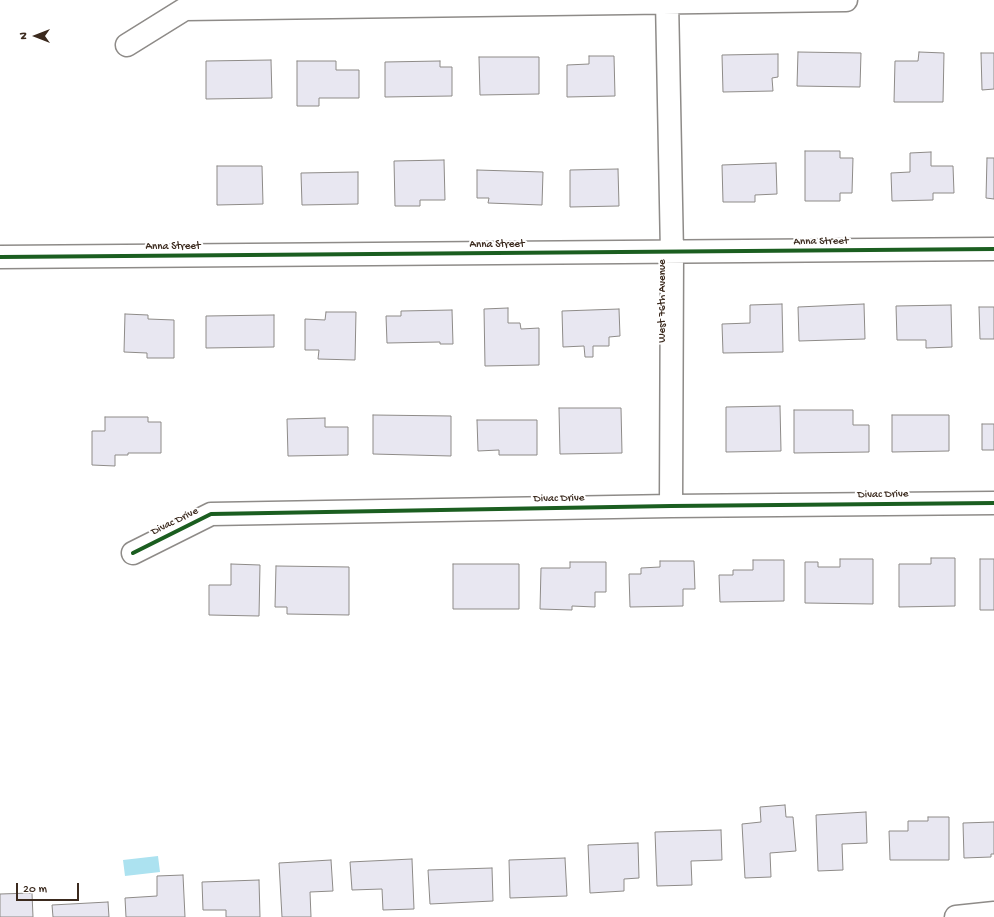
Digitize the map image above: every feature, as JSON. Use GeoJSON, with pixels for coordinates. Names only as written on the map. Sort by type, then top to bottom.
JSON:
{"type":"FeatureCollection","features":[{"type":"Feature","properties":{"kind":"street"},"geometry":{"type":"LineString","coordinates":[[127,45],[186,9],[667,1],[846,0]]}},
{"type":"Feature","properties":{"kind":"street","name":"West 76th Avenue"},"geometry":{"type":"LineString","coordinates":[[667,1],[672,253],[671,506]]}},
{"type":"Feature","properties":{"kind":"street","name":"Anna Street"},"geometry":{"type":"LineString","coordinates":[[0,257],[994,250]]}},
{"type":"Feature","properties":{"kind":"street","name":"Divac Drive"},"geometry":{"type":"LineString","coordinates":[[133,553],[211,514],[671,506],[994,503]]}},
{"type":"Feature","properties":{"kind":"street"},"geometry":{"type":"LineString","coordinates":[[956,917],[994,913]]}},
{"type":"Feature","properties":{"kind":"water"},"geometry":{"type":"Polygon","coordinates":[[[158,856],[160,872],[125,876],[123,860],[158,856]]]}},
{"type":"Feature","properties":{"kind":"building"},"geometry":{"type":"Polygon","coordinates":[[[798,52],[861,53],[860,87],[797,86],[798,52]]]}},
{"type":"Feature","properties":{"kind":"building"},"geometry":{"type":"Polygon","coordinates":[[[919,52],[944,53],[943,102],[894,102],[895,61],[918,61],[919,52]]]}},
{"type":"Feature","properties":{"kind":"building"},"geometry":{"type":"Polygon","coordinates":[[[981,53],[994,53],[994,89],[982,90],[981,53]]]}},
{"type":"Feature","properties":{"kind":"building"},"geometry":{"type":"Polygon","coordinates":[[[778,54],[778,77],[772,78],[773,91],[723,92],[722,55],[778,54]]]}},
{"type":"Feature","properties":{"kind":"building"},"geometry":{"type":"Polygon","coordinates":[[[589,56],[614,56],[615,96],[567,97],[567,65],[589,64],[589,56]]]}},
{"type":"Feature","properties":{"kind":"building"},"geometry":{"type":"Polygon","coordinates":[[[479,57],[539,57],[539,94],[480,95],[479,57]]]}},
{"type":"Feature","properties":{"kind":"building"},"geometry":{"type":"Polygon","coordinates":[[[271,60],[272,98],[206,99],[206,61],[271,60]]]}},
{"type":"Feature","properties":{"kind":"building"},"geometry":{"type":"Polygon","coordinates":[[[297,61],[336,61],[336,70],[359,70],[359,98],[319,98],[319,106],[297,106],[297,61]]]}},
{"type":"Feature","properties":{"kind":"building"},"geometry":{"type":"Polygon","coordinates":[[[440,61],[440,67],[452,67],[452,96],[385,97],[385,62],[440,61]]]}},
{"type":"Feature","properties":{"kind":"building"},"geometry":{"type":"Polygon","coordinates":[[[805,151],[840,151],[840,158],[853,158],[852,193],[840,193],[840,201],[805,201],[805,151]]]}},
{"type":"Feature","properties":{"kind":"building"},"geometry":{"type":"Polygon","coordinates":[[[931,152],[931,166],[953,166],[954,193],[933,193],[933,200],[892,201],[891,173],[910,172],[910,153],[931,152]]]}},
{"type":"Feature","properties":{"kind":"building"},"geometry":{"type":"Polygon","coordinates":[[[987,158],[994,158],[994,199],[986,198],[987,158]]]}},
{"type":"Feature","properties":{"kind":"building"},"geometry":{"type":"Polygon","coordinates":[[[444,160],[445,200],[420,200],[420,206],[395,206],[394,161],[444,160]]]}},
{"type":"Feature","properties":{"kind":"building"},"geometry":{"type":"Polygon","coordinates":[[[776,163],[777,194],[755,195],[755,202],[723,202],[722,165],[776,163]]]}},
{"type":"Feature","properties":{"kind":"building"},"geometry":{"type":"Polygon","coordinates":[[[217,166],[262,166],[263,204],[217,205],[217,166]]]}},
{"type":"Feature","properties":{"kind":"building"},"geometry":{"type":"Polygon","coordinates":[[[618,169],[619,206],[570,207],[570,170],[618,169]]]}},
{"type":"Feature","properties":{"kind":"building"},"geometry":{"type":"Polygon","coordinates":[[[477,170],[543,172],[542,205],[488,203],[489,198],[477,198],[477,170]]]}},
{"type":"Feature","properties":{"kind":"building"},"geometry":{"type":"Polygon","coordinates":[[[358,172],[358,204],[302,205],[301,173],[358,172]]]}},
{"type":"Feature","properties":{"kind":"building"},"geometry":{"type":"Polygon","coordinates":[[[782,304],[783,352],[723,353],[722,324],[750,323],[750,305],[782,304]]]}},
{"type":"Feature","properties":{"kind":"building"},"geometry":{"type":"Polygon","coordinates":[[[864,304],[865,339],[799,341],[798,307],[864,304]]]}},
{"type":"Feature","properties":{"kind":"building"},"geometry":{"type":"Polygon","coordinates":[[[951,305],[952,347],[926,348],[926,340],[897,340],[896,306],[951,305]]]}},
{"type":"Feature","properties":{"kind":"building"},"geometry":{"type":"Polygon","coordinates":[[[979,307],[994,307],[994,339],[980,339],[979,307]]]}},
{"type":"Feature","properties":{"kind":"building"},"geometry":{"type":"Polygon","coordinates":[[[508,308],[508,323],[520,323],[521,329],[539,328],[539,365],[485,366],[484,309],[508,308]]]}},
{"type":"Feature","properties":{"kind":"building"},"geometry":{"type":"Polygon","coordinates":[[[619,309],[620,336],[609,337],[609,346],[593,346],[593,357],[585,357],[584,346],[563,347],[562,311],[619,309]]]}},
{"type":"Feature","properties":{"kind":"building"},"geometry":{"type":"Polygon","coordinates":[[[452,310],[453,344],[440,344],[440,342],[387,343],[386,316],[401,316],[401,311],[452,310]]]}},
{"type":"Feature","properties":{"kind":"building"},"geometry":{"type":"Polygon","coordinates":[[[326,312],[356,312],[355,360],[318,359],[319,350],[305,350],[305,319],[325,320],[326,312]]]}},
{"type":"Feature","properties":{"kind":"building"},"geometry":{"type":"Polygon","coordinates":[[[125,314],[148,315],[148,319],[174,320],[174,358],[147,358],[147,353],[124,352],[125,314]]]}},
{"type":"Feature","properties":{"kind":"building"},"geometry":{"type":"Polygon","coordinates":[[[274,315],[274,347],[206,348],[206,316],[274,315]]]}},
{"type":"Feature","properties":{"kind":"building"},"geometry":{"type":"Polygon","coordinates":[[[780,406],[781,451],[726,452],[726,407],[780,406]]]}},
{"type":"Feature","properties":{"kind":"building"},"geometry":{"type":"Polygon","coordinates":[[[559,408],[621,408],[622,453],[560,454],[559,408]]]}},
{"type":"Feature","properties":{"kind":"building"},"geometry":{"type":"Polygon","coordinates":[[[794,410],[853,410],[853,425],[869,425],[869,452],[794,453],[794,410]]]}},
{"type":"Feature","properties":{"kind":"building"},"geometry":{"type":"Polygon","coordinates":[[[373,415],[451,416],[451,456],[373,454],[373,415]]]}},
{"type":"Feature","properties":{"kind":"building"},"geometry":{"type":"Polygon","coordinates":[[[892,415],[949,415],[949,451],[892,452],[892,415]]]}},
{"type":"Feature","properties":{"kind":"building"},"geometry":{"type":"Polygon","coordinates":[[[105,417],[148,417],[148,422],[161,422],[161,453],[128,453],[128,455],[115,455],[115,466],[92,465],[92,431],[105,431],[105,417]]]}},
{"type":"Feature","properties":{"kind":"building"},"geometry":{"type":"Polygon","coordinates":[[[325,418],[325,427],[348,427],[348,455],[288,456],[287,419],[325,418]]]}},
{"type":"Feature","properties":{"kind":"building"},"geometry":{"type":"Polygon","coordinates":[[[477,420],[537,420],[537,455],[499,455],[499,450],[478,451],[477,420]]]}},
{"type":"Feature","properties":{"kind":"building"},"geometry":{"type":"Polygon","coordinates":[[[982,424],[994,424],[994,450],[982,450],[982,424]]]}},
{"type":"Feature","properties":{"kind":"building"},"geometry":{"type":"Polygon","coordinates":[[[931,558],[955,558],[955,606],[899,607],[899,564],[931,564],[931,558]]]}},
{"type":"Feature","properties":{"kind":"building"},"geometry":{"type":"Polygon","coordinates":[[[840,559],[873,559],[873,604],[805,603],[805,562],[818,562],[818,567],[840,567],[840,559]]]}},
{"type":"Feature","properties":{"kind":"building"},"geometry":{"type":"Polygon","coordinates":[[[980,559],[994,559],[994,610],[980,610],[980,559]]]}},
{"type":"Feature","properties":{"kind":"building"},"geometry":{"type":"Polygon","coordinates":[[[753,560],[784,560],[784,601],[720,602],[719,575],[733,575],[733,570],[753,570],[753,560]]]}},
{"type":"Feature","properties":{"kind":"building"},"geometry":{"type":"Polygon","coordinates":[[[660,561],[694,561],[695,589],[683,589],[683,606],[630,607],[629,574],[641,574],[641,568],[660,567],[660,561]]]}},
{"type":"Feature","properties":{"kind":"building"},"geometry":{"type":"Polygon","coordinates":[[[570,562],[606,562],[606,592],[595,592],[595,607],[572,606],[572,610],[540,609],[541,568],[570,568],[570,562]]]}},
{"type":"Feature","properties":{"kind":"building"},"geometry":{"type":"Polygon","coordinates":[[[231,564],[260,565],[259,616],[209,615],[209,585],[231,585],[231,564]]]}},
{"type":"Feature","properties":{"kind":"building"},"geometry":{"type":"Polygon","coordinates":[[[453,564],[519,564],[519,609],[453,609],[453,564]]]}},
{"type":"Feature","properties":{"kind":"building"},"geometry":{"type":"Polygon","coordinates":[[[276,566],[349,567],[349,615],[287,614],[287,607],[275,607],[276,566]]]}},
{"type":"Feature","properties":{"kind":"building"},"geometry":{"type":"Polygon","coordinates":[[[785,805],[786,817],[793,817],[796,851],[770,853],[771,877],[745,878],[742,824],[761,822],[760,807],[785,805]]]}},
{"type":"Feature","properties":{"kind":"building"},"geometry":{"type":"Polygon","coordinates":[[[866,812],[867,843],[842,844],[843,870],[818,871],[816,815],[866,812]]]}},
{"type":"Feature","properties":{"kind":"building"},"geometry":{"type":"Polygon","coordinates":[[[928,817],[949,817],[949,860],[890,860],[889,831],[908,831],[908,821],[928,821],[928,817]]]}},
{"type":"Feature","properties":{"kind":"building"},"geometry":{"type":"Polygon","coordinates":[[[994,822],[994,854],[991,854],[991,857],[964,858],[963,823],[994,822]]]}},
{"type":"Feature","properties":{"kind":"building"},"geometry":{"type":"Polygon","coordinates":[[[721,830],[722,860],[691,861],[692,885],[657,886],[655,832],[721,830]]]}},
{"type":"Feature","properties":{"kind":"building"},"geometry":{"type":"Polygon","coordinates":[[[638,843],[639,878],[624,879],[624,891],[590,893],[588,845],[638,843]]]}},
{"type":"Feature","properties":{"kind":"building"},"geometry":{"type":"Polygon","coordinates":[[[565,858],[567,896],[510,898],[509,860],[565,858]]]}},
{"type":"Feature","properties":{"kind":"building"},"geometry":{"type":"Polygon","coordinates":[[[412,859],[414,909],[383,910],[382,889],[352,890],[350,862],[412,859]]]}},
{"type":"Feature","properties":{"kind":"building"},"geometry":{"type":"Polygon","coordinates":[[[331,860],[333,891],[310,892],[311,917],[282,917],[279,863],[331,860]]]}},
{"type":"Feature","properties":{"kind":"building"},"geometry":{"type":"Polygon","coordinates":[[[492,868],[493,901],[430,904],[428,870],[492,868]]]}},
{"type":"Feature","properties":{"kind":"building"},"geometry":{"type":"Polygon","coordinates":[[[183,875],[185,917],[126,917],[125,898],[157,896],[157,876],[183,875]]]}},
{"type":"Feature","properties":{"kind":"building"},"geometry":{"type":"Polygon","coordinates":[[[259,880],[260,917],[226,917],[226,910],[203,910],[202,882],[259,880]]]}},
{"type":"Feature","properties":{"kind":"building"},"geometry":{"type":"Polygon","coordinates":[[[32,893],[33,917],[0,917],[0,894],[32,893]]]}},
{"type":"Feature","properties":{"kind":"building"},"geometry":{"type":"Polygon","coordinates":[[[108,902],[109,917],[53,917],[52,905],[108,902]]]}},
{"type":"Feature","properties":{"kind":"cycle path"},"geometry":{"type":"LineString","coordinates":[[0,257],[994,249]]}},
{"type":"Feature","properties":{"kind":"cycle path"},"geometry":{"type":"LineString","coordinates":[[133,553],[211,514],[671,506],[994,503]]}}]}
